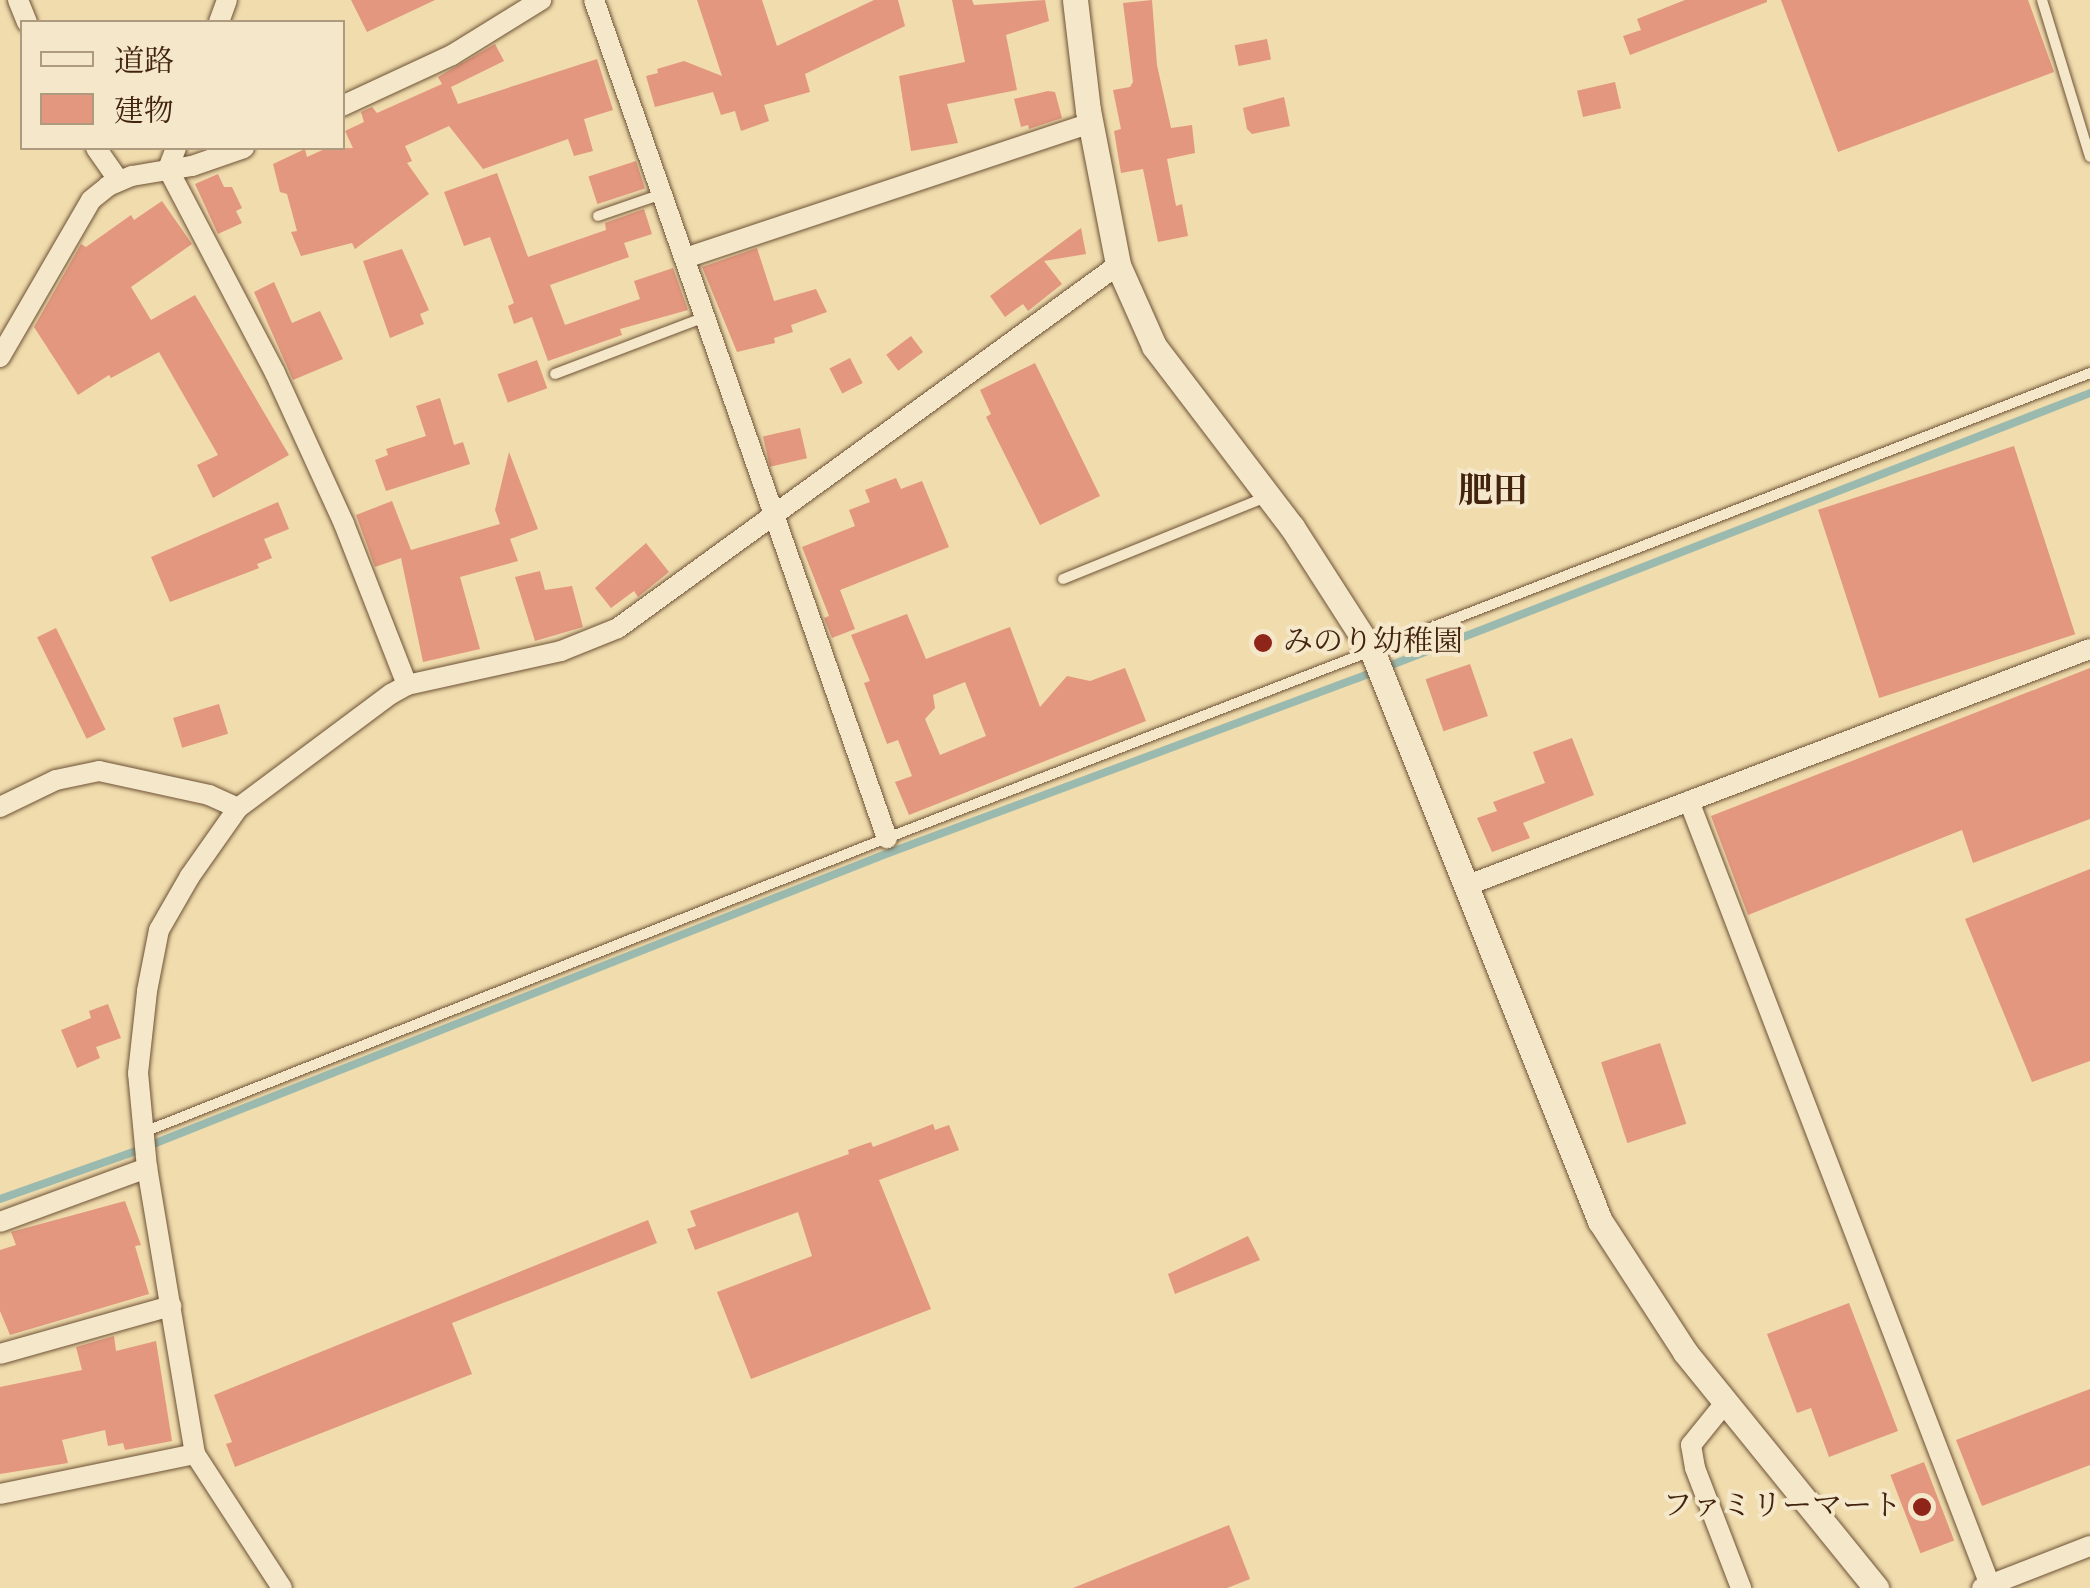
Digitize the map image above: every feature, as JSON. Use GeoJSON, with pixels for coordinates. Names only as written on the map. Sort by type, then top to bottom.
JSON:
{"type":"FeatureCollection","features":[{"type":"Feature","properties":{"kind":"street"},"geometry":{"type":"LineString","coordinates":[[594,0],[887,838]]}},
{"type":"Feature","properties":{"kind":"street"},"geometry":{"type":"LineString","coordinates":[[1075,0],[1091,123],[1118,265],[1154,346],[1346,605],[1379,665],[1600,1221],[1685,1352],[1876,1588]]}},
{"type":"Feature","properties":{"kind":"street"},"geometry":{"type":"LineString","coordinates":[[345,105],[452,55],[535,2]]}},
{"type":"Feature","properties":{"kind":"street"},"geometry":{"type":"LineString","coordinates":[[685,258],[1091,123]]}},
{"type":"Feature","properties":{"kind":"street"},"geometry":{"type":"LineString","coordinates":[[97,150],[119,181]]}},
{"type":"Feature","properties":{"kind":"street"},"geometry":{"type":"LineString","coordinates":[[175,150],[168,169],[275,372],[344,524],[407,685]]}},
{"type":"Feature","properties":{"kind":"street"},"geometry":{"type":"LineString","coordinates":[[0,357],[8,323],[91,200],[119,181],[192,166],[238,150]]}},
{"type":"Feature","properties":{"kind":"street"},"geometry":{"type":"LineString","coordinates":[[282,1588],[194,1454],[146,1168],[138,1072],[147,991],[160,930],[190,876],[238,808],[407,685],[598,639],[776,516],[1118,265]]}},
{"type":"Feature","properties":{"kind":"street"},"geometry":{"type":"LineString","coordinates":[[1468,885],[2090,648]]}},
{"type":"Feature","properties":{"kind":"street"},"geometry":{"type":"LineString","coordinates":[[0,807],[56,780],[100,771],[209,795],[238,808]]}},
{"type":"Feature","properties":{"kind":"street"},"geometry":{"type":"LineString","coordinates":[[1689,801],[1986,1586],[2090,1546]]}},
{"type":"Feature","properties":{"kind":"street"},"geometry":{"type":"LineString","coordinates":[[0,1222],[146,1168]]}},
{"type":"Feature","properties":{"kind":"street"},"geometry":{"type":"LineString","coordinates":[[0,1354],[171,1306]]}},
{"type":"Feature","properties":{"kind":"street"},"geometry":{"type":"LineString","coordinates":[[1725,1403],[1691,1445],[1695,1468],[1741,1588]]}},
{"type":"Feature","properties":{"kind":"street"},"geometry":{"type":"LineString","coordinates":[[0,1494],[194,1454]]}},
{"type":"Feature","properties":{"kind":"lane"},"geometry":{"type":"LineString","coordinates":[[2042,0],[2090,157]]}},
{"type":"Feature","properties":{"kind":"lane"},"geometry":{"type":"LineString","coordinates":[[598,216],[662,194]]}},
{"type":"Feature","properties":{"kind":"lane"},"geometry":{"type":"LineString","coordinates":[[556,374],[706,317]]}},
{"type":"Feature","properties":{"kind":"lane"},"geometry":{"type":"LineString","coordinates":[[143,1132],[887,838],[1379,665],[2090,373]]}},
{"type":"Feature","properties":{"kind":"lane"},"geometry":{"type":"LineString","coordinates":[[1063,579],[1268,496]]}},
{"type":"Feature","properties":{"kind":"building"},"geometry":{"type":"Polygon","coordinates":[[[351,0],[435,0],[367,32],[351,0]]]}},
{"type":"Feature","properties":{"kind":"building"},"geometry":{"type":"Polygon","coordinates":[[[697,0],[762,0],[777,46],[874,0],[898,0],[905,26],[805,74],[810,92],[764,105],[769,121],[741,131],[735,111],[721,115],[713,92],[655,107],[646,76],[658,73],[657,69],[684,61],[722,76],[697,0]]]}},
{"type":"Feature","properties":{"kind":"building"},"geometry":{"type":"Polygon","coordinates":[[[952,0],[972,0],[974,5],[1045,0],[1049,21],[1006,35],[1017,90],[947,104],[958,143],[911,151],[899,76],[965,62],[952,0]]]}},
{"type":"Feature","properties":{"kind":"building"},"geometry":{"type":"Polygon","coordinates":[[[1152,0],[1157,65],[1171,128],[1192,125],[1195,153],[1167,159],[1176,206],[1182,204],[1188,236],[1158,242],[1143,169],[1121,173],[1114,131],[1121,129],[1113,90],[1130,87],[1133,82],[1123,3],[1152,0]]]}},
{"type":"Feature","properties":{"kind":"building"},"geometry":{"type":"Polygon","coordinates":[[[1685,0],[1767,2],[1630,55],[1623,36],[1641,30],[1637,19],[1685,0]]]}},
{"type":"Feature","properties":{"kind":"building"},"geometry":{"type":"Polygon","coordinates":[[[1781,0],[2028,0],[2054,72],[1838,152],[1781,0]]]}},
{"type":"Feature","properties":{"kind":"building"},"geometry":{"type":"Polygon","coordinates":[[[1267,39],[1271,60],[1239,66],[1235,45],[1267,39]]]}},
{"type":"Feature","properties":{"kind":"building"},"geometry":{"type":"Polygon","coordinates":[[[495,44],[504,61],[451,87],[458,104],[597,59],[613,110],[584,119],[593,151],[574,156],[568,139],[483,169],[449,126],[405,146],[412,161],[407,163],[429,194],[355,249],[352,243],[301,256],[291,232],[297,231],[287,194],[280,192],[273,164],[303,150],[307,157],[323,150],[353,148],[345,131],[364,122],[361,112],[372,107],[377,113],[442,84],[438,77],[495,44]]]}},
{"type":"Feature","properties":{"kind":"building"},"geometry":{"type":"Polygon","coordinates":[[[1615,82],[1621,108],[1583,117],[1577,91],[1615,82]]]}},
{"type":"Feature","properties":{"kind":"building"},"geometry":{"type":"Polygon","coordinates":[[[1055,92],[1062,118],[1029,129],[1028,125],[1021,127],[1014,99],[1055,92]]]}},
{"type":"Feature","properties":{"kind":"building"},"geometry":{"type":"Polygon","coordinates":[[[1284,97],[1290,126],[1252,134],[1247,129],[1243,108],[1284,97]]]}},
{"type":"Feature","properties":{"kind":"building"},"geometry":{"type":"Polygon","coordinates":[[[636,161],[645,189],[597,204],[588,176],[636,161]]]}},
{"type":"Feature","properties":{"kind":"building"},"geometry":{"type":"Polygon","coordinates":[[[497,173],[528,257],[606,230],[605,223],[644,209],[652,234],[624,243],[629,257],[550,285],[565,325],[640,299],[634,281],[673,268],[688,310],[620,329],[622,335],[548,361],[532,317],[514,324],[508,306],[514,303],[490,237],[464,246],[444,192],[497,173]]]}},
{"type":"Feature","properties":{"kind":"building"},"geometry":{"type":"Polygon","coordinates":[[[218,174],[224,187],[232,187],[242,208],[236,211],[242,223],[218,234],[195,184],[218,174]]]}},
{"type":"Feature","properties":{"kind":"building"},"geometry":{"type":"Polygon","coordinates":[[[162,201],[192,244],[131,287],[151,320],[195,295],[289,455],[213,498],[197,465],[218,455],[159,352],[111,378],[109,375],[78,395],[34,327],[81,244],[86,247],[131,215],[134,220],[162,201]]]}},
{"type":"Feature","properties":{"kind":"building"},"geometry":{"type":"Polygon","coordinates":[[[1081,228],[1086,254],[1044,261],[1062,284],[1028,311],[1023,304],[1005,317],[990,296],[1081,228]]]}},
{"type":"Feature","properties":{"kind":"building"},"geometry":{"type":"Polygon","coordinates":[[[757,248],[774,301],[816,289],[827,312],[791,325],[793,332],[774,338],[775,343],[737,352],[702,267],[757,248]]]}},
{"type":"Feature","properties":{"kind":"building"},"geometry":{"type":"Polygon","coordinates":[[[402,249],[429,310],[420,314],[424,324],[390,338],[363,261],[402,249]]]}},
{"type":"Feature","properties":{"kind":"building"},"geometry":{"type":"Polygon","coordinates":[[[274,282],[292,323],[320,311],[343,359],[293,380],[254,292],[274,282]]]}},
{"type":"Feature","properties":{"kind":"building"},"geometry":{"type":"Polygon","coordinates":[[[911,336],[923,352],[898,371],[886,355],[911,336]]]}},
{"type":"Feature","properties":{"kind":"building"},"geometry":{"type":"Polygon","coordinates":[[[850,358],[863,383],[842,393],[830,368],[850,358]]]}},
{"type":"Feature","properties":{"kind":"building"},"geometry":{"type":"Polygon","coordinates":[[[537,360],[547,388],[508,403],[498,374],[537,360]]]}},
{"type":"Feature","properties":{"kind":"building"},"geometry":{"type":"Polygon","coordinates":[[[1035,363],[1100,496],[1040,525],[986,417],[991,414],[980,390],[1035,363]]]}},
{"type":"Feature","properties":{"kind":"building"},"geometry":{"type":"Polygon","coordinates":[[[440,398],[454,445],[463,442],[470,464],[386,491],[375,460],[388,455],[386,449],[426,436],[416,406],[440,398]]]}},
{"type":"Feature","properties":{"kind":"building"},"geometry":{"type":"Polygon","coordinates":[[[800,428],[807,458],[770,467],[763,437],[800,428]]]}},
{"type":"Feature","properties":{"kind":"building"},"geometry":{"type":"Polygon","coordinates":[[[2014,446],[2075,634],[1879,698],[1818,510],[2014,446]]]}},
{"type":"Feature","properties":{"kind":"building"},"geometry":{"type":"Polygon","coordinates":[[[509,452],[538,529],[510,539],[518,561],[460,577],[480,649],[423,662],[401,558],[375,567],[356,515],[392,501],[411,550],[500,524],[495,510],[509,452]]]}},
{"type":"Feature","properties":{"kind":"building"},"geometry":{"type":"Polygon","coordinates":[[[896,478],[901,489],[922,481],[949,547],[840,590],[855,629],[832,638],[824,618],[829,616],[802,547],[855,526],[849,510],[870,502],[865,490],[896,478]]]}},
{"type":"Feature","properties":{"kind":"building"},"geometry":{"type":"Polygon","coordinates":[[[278,502],[289,529],[264,539],[272,558],[257,564],[259,568],[170,602],[151,557],[278,502]]]}},
{"type":"Feature","properties":{"kind":"building"},"geometry":{"type":"Polygon","coordinates":[[[646,543],[669,572],[638,597],[634,591],[611,608],[595,588],[646,543]]]}},
{"type":"Feature","properties":{"kind":"building"},"geometry":{"type":"Polygon","coordinates":[[[540,571],[545,590],[572,586],[583,627],[535,641],[515,577],[540,571]]]}},
{"type":"Feature","properties":{"kind":"building"},"geometry":{"type":"Polygon","coordinates":[[[907,614],[926,659],[1010,627],[1040,707],[1067,676],[1090,681],[1125,668],[1146,721],[909,815],[895,782],[912,776],[898,740],[887,744],[864,683],[870,681],[851,635],[907,614]],[[965,682],[933,695],[935,708],[925,719],[940,755],[986,736],[965,682]]]}},
{"type":"Feature","properties":{"kind":"building"},"geometry":{"type":"Polygon","coordinates":[[[56,628],[106,730],[87,739],[37,637],[56,628]]]}},
{"type":"Feature","properties":{"kind":"building"},"geometry":{"type":"Polygon","coordinates":[[[1470,664],[1488,716],[1443,731],[1426,679],[1470,664]]]}},
{"type":"Feature","properties":{"kind":"building"},"geometry":{"type":"Polygon","coordinates":[[[2090,668],[2090,819],[1973,863],[1962,830],[1748,915],[1711,816],[2090,668]]]}},
{"type":"Feature","properties":{"kind":"building"},"geometry":{"type":"Polygon","coordinates":[[[219,704],[228,734],[182,748],[173,718],[219,704]]]}},
{"type":"Feature","properties":{"kind":"building"},"geometry":{"type":"Polygon","coordinates":[[[1572,738],[1594,795],[1523,823],[1530,838],[1492,852],[1477,818],[1497,811],[1493,802],[1545,783],[1533,752],[1572,738]]]}},
{"type":"Feature","properties":{"kind":"building"},"geometry":{"type":"Polygon","coordinates":[[[2090,869],[2090,1061],[2032,1082],[1965,919],[2090,869]]]}},
{"type":"Feature","properties":{"kind":"building"},"geometry":{"type":"Polygon","coordinates":[[[108,1004],[121,1038],[96,1047],[100,1058],[77,1068],[61,1030],[91,1018],[89,1011],[108,1004]]]}},
{"type":"Feature","properties":{"kind":"building"},"geometry":{"type":"Polygon","coordinates":[[[1660,1043],[1686,1124],[1627,1143],[1601,1062],[1660,1043]]]}},
{"type":"Feature","properties":{"kind":"building"},"geometry":{"type":"Polygon","coordinates":[[[933,1124],[935,1130],[949,1125],[959,1150],[879,1180],[931,1309],[751,1379],[717,1292],[812,1256],[798,1212],[695,1250],[687,1229],[696,1226],[690,1211],[849,1154],[848,1150],[871,1142],[873,1147],[933,1124]]]}},
{"type":"Feature","properties":{"kind":"building"},"geometry":{"type":"Polygon","coordinates":[[[125,1201],[141,1245],[135,1246],[149,1294],[10,1335],[0,1311],[0,1250],[16,1245],[11,1232],[125,1201]]]}},
{"type":"Feature","properties":{"kind":"building"},"geometry":{"type":"Polygon","coordinates":[[[648,1220],[657,1243],[452,1323],[472,1374],[235,1467],[226,1444],[232,1442],[214,1395],[648,1220]]]}},
{"type":"Feature","properties":{"kind":"building"},"geometry":{"type":"Polygon","coordinates":[[[1248,1236],[1260,1260],[1175,1294],[1168,1274],[1248,1236]]]}},
{"type":"Feature","properties":{"kind":"building"},"geometry":{"type":"Polygon","coordinates":[[[1849,1303],[1898,1431],[1829,1457],[1811,1408],[1797,1413],[1767,1334],[1849,1303]]]}},
{"type":"Feature","properties":{"kind":"building"},"geometry":{"type":"Polygon","coordinates":[[[114,1336],[116,1351],[156,1341],[172,1441],[125,1450],[123,1443],[108,1446],[105,1430],[62,1440],[68,1463],[0,1474],[0,1387],[82,1370],[76,1347],[114,1336]]]}},
{"type":"Feature","properties":{"kind":"building"},"geometry":{"type":"Polygon","coordinates":[[[2090,1389],[2090,1465],[1982,1506],[1956,1440],[2090,1389]]]}},
{"type":"Feature","properties":{"kind":"building","name":"ファミリーマート"},"geometry":{"type":"Polygon","coordinates":[[[1924,1462],[1954,1540],[1920,1553],[1890,1475],[1924,1462]]]}},
{"type":"Feature","properties":{"kind":"building"},"geometry":{"type":"Polygon","coordinates":[[[1229,1525],[1250,1579],[1227,1588],[1073,1588],[1229,1525]]]}},
{"type":"Feature","properties":{"kind":"waterway"},"geometry":{"type":"LineString","coordinates":[[0,1199],[128,1154],[878,857],[1358,678],[2090,393]]}},
{"type":"Feature","properties":{"kind":"place","name":"みのり幼稚園"},"geometry":{"type":"Point","coordinates":[1263,643]}},
{"type":"Feature","properties":{"kind":"place","name":"ファミリーマート"},"geometry":{"type":"Point","coordinates":[1922,1507]}},
{"type":"Feature","properties":{"kind":"district","name":"肥田"},"geometry":{"type":"Point","coordinates":[1493,493]}}]}
